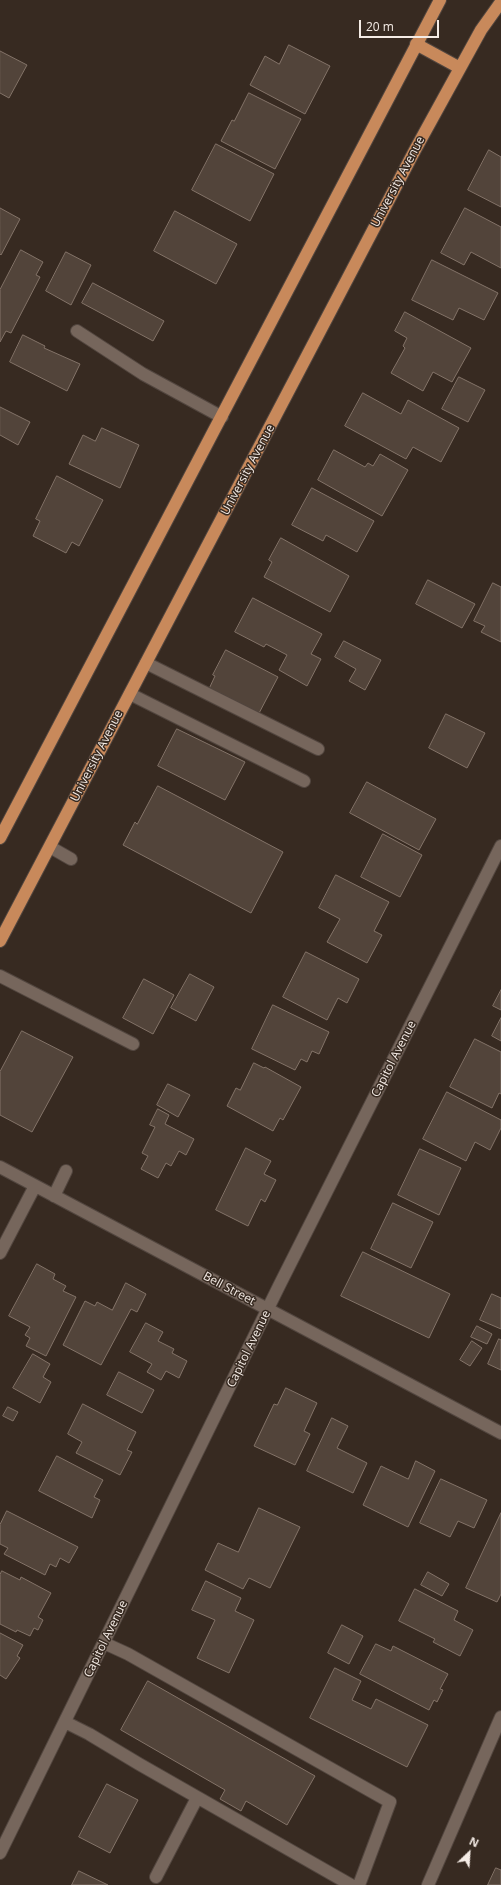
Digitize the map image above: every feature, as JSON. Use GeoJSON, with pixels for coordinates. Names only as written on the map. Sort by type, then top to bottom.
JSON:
{"type":"FeatureCollection","features":[{"type":"Feature","properties":{"kind":"main road"},"geometry":{"type":"LineString","coordinates":[[0,838],[440,0]]}},
{"type":"Feature","properties":{"kind":"main road","name":"University Avenue"},"geometry":{"type":"LineString","coordinates":[[0,941],[414,150],[481,30],[501,2]]}},
{"type":"Feature","properties":{"kind":"main road"},"geometry":{"type":"LineString","coordinates":[[416,44],[460,68]]}},
{"type":"Feature","properties":{"kind":"street"},"geometry":{"type":"LineString","coordinates":[[77,331],[143,374],[222,417]]}},
{"type":"Feature","properties":{"kind":"street"},"geometry":{"type":"LineString","coordinates":[[146,663],[318,749]]}},
{"type":"Feature","properties":{"kind":"street"},"geometry":{"type":"LineString","coordinates":[[130,694],[304,781]]}},
{"type":"Feature","properties":{"kind":"street","name":"Capitol Avenue"},"geometry":{"type":"LineString","coordinates":[[0,1853],[268,1310],[501,846]]}},
{"type":"Feature","properties":{"kind":"street"},"geometry":{"type":"LineString","coordinates":[[50,847],[71,859]]}},
{"type":"Feature","properties":{"kind":"street"},"geometry":{"type":"LineString","coordinates":[[0,976],[133,1044]]}},
{"type":"Feature","properties":{"kind":"street","name":"Bell Street"},"geometry":{"type":"LineString","coordinates":[[0,1167],[501,1433]]}},
{"type":"Feature","properties":{"kind":"street"},"geometry":{"type":"LineString","coordinates":[[54,1196],[66,1171]]}},
{"type":"Feature","properties":{"kind":"street"},"geometry":{"type":"LineString","coordinates":[[1,1249],[35,1186]]}},
{"type":"Feature","properties":{"kind":"street"},"geometry":{"type":"LineString","coordinates":[[104,1643],[128,1654],[390,1802],[359,1885]]}},
{"type":"Feature","properties":{"kind":"street"},"geometry":{"type":"LineString","coordinates":[[428,1885],[501,1716]]}},
{"type":"Feature","properties":{"kind":"street"},"geometry":{"type":"LineString","coordinates":[[65,1722],[89,1734],[197,1798],[351,1885]]}},
{"type":"Feature","properties":{"kind":"street"},"geometry":{"type":"LineString","coordinates":[[156,1877],[197,1798]]}},
{"type":"Feature","properties":{"kind":"building"},"geometry":{"type":"Polygon","coordinates":[[[289,45],[330,66],[305,114],[250,85],[265,56],[279,64],[289,45]]]}},
{"type":"Feature","properties":{"kind":"building"},"geometry":{"type":"Polygon","coordinates":[[[0,51],[27,65],[9,98],[0,93],[0,51]]]}},
{"type":"Feature","properties":{"kind":"building"},"geometry":{"type":"Polygon","coordinates":[[[249,93],[301,119],[275,169],[221,141],[249,93]]]}},
{"type":"Feature","properties":{"kind":"building"},"geometry":{"type":"Polygon","coordinates":[[[216,144],[274,174],[250,221],[192,190],[216,144]]]}},
{"type":"Feature","properties":{"kind":"building"},"geometry":{"type":"Polygon","coordinates":[[[489,150],[501,157],[501,207],[468,190],[489,150]]]}},
{"type":"Feature","properties":{"kind":"building"},"geometry":{"type":"Polygon","coordinates":[[[0,208],[20,219],[1,255],[0,254],[0,208]]]}},
{"type":"Feature","properties":{"kind":"building"},"geometry":{"type":"Polygon","coordinates":[[[465,208],[501,227],[501,268],[471,252],[464,265],[441,253],[465,208]]]}},
{"type":"Feature","properties":{"kind":"building"},"geometry":{"type":"Polygon","coordinates":[[[175,211],[237,244],[216,284],[154,251],[175,211]]]}},
{"type":"Feature","properties":{"kind":"building"},"geometry":{"type":"Polygon","coordinates":[[[21,250],[43,262],[36,275],[40,277],[11,333],[6,331],[0,342],[0,290],[21,250]]]}},
{"type":"Feature","properties":{"kind":"building"},"geometry":{"type":"Polygon","coordinates":[[[66,252],[91,265],[71,305],[46,291],[66,252]]]}},
{"type":"Feature","properties":{"kind":"building"},"geometry":{"type":"Polygon","coordinates":[[[432,260],[498,293],[484,320],[459,308],[453,320],[412,300],[432,260]]]}},
{"type":"Feature","properties":{"kind":"building"},"geometry":{"type":"Polygon","coordinates":[[[93,283],[164,321],[153,341],[82,303],[93,283]]]}},
{"type":"Feature","properties":{"kind":"building"},"geometry":{"type":"Polygon","coordinates":[[[405,312],[471,348],[452,382],[433,372],[423,391],[391,373],[405,348],[403,346],[407,338],[395,331],[405,312]]]}},
{"type":"Feature","properties":{"kind":"building"},"geometry":{"type":"Polygon","coordinates":[[[23,335],[45,346],[44,348],[80,364],[67,391],[10,362],[23,335]]]}},
{"type":"Feature","properties":{"kind":"building"},"geometry":{"type":"Polygon","coordinates":[[[459,377],[485,390],[468,422],[442,409],[459,377]]]}},
{"type":"Feature","properties":{"kind":"building"},"geometry":{"type":"Polygon","coordinates":[[[363,393],[401,414],[408,400],[459,428],[441,462],[413,447],[406,459],[345,426],[363,393]]]}},
{"type":"Feature","properties":{"kind":"building"},"geometry":{"type":"Polygon","coordinates":[[[0,407],[30,422],[18,445],[0,435],[0,407]]]}},
{"type":"Feature","properties":{"kind":"building"},"geometry":{"type":"Polygon","coordinates":[[[102,428],[139,445],[120,488],[69,464],[83,435],[95,441],[102,428]]]}},
{"type":"Feature","properties":{"kind":"building"},"geometry":{"type":"Polygon","coordinates":[[[334,450],[365,467],[368,463],[373,466],[380,454],[408,470],[382,516],[318,480],[334,450]]]}},
{"type":"Feature","properties":{"kind":"building"},"geometry":{"type":"Polygon","coordinates":[[[57,476],[103,500],[79,546],[72,542],[66,553],[33,536],[40,521],[36,519],[57,476]]]}},
{"type":"Feature","properties":{"kind":"building"},"geometry":{"type":"Polygon","coordinates":[[[312,488],[374,521],[357,552],[326,535],[323,541],[292,525],[312,488]]]}},
{"type":"Feature","properties":{"kind":"building"},"geometry":{"type":"Polygon","coordinates":[[[281,538],[349,576],[330,612],[264,577],[272,562],[269,560],[281,538]]]}},
{"type":"Feature","properties":{"kind":"building"},"geometry":{"type":"Polygon","coordinates":[[[428,580],[475,604],[462,628],[416,604],[428,580]]]}},
{"type":"Feature","properties":{"kind":"building"},"geometry":{"type":"Polygon","coordinates":[[[493,583],[501,587],[501,642],[481,632],[485,626],[474,621],[493,583]]]}},
{"type":"Feature","properties":{"kind":"building"},"geometry":{"type":"Polygon","coordinates":[[[253,598],[322,634],[311,654],[321,659],[307,686],[279,670],[287,655],[266,644],[264,647],[235,632],[253,598]]]}},
{"type":"Feature","properties":{"kind":"building"},"geometry":{"type":"Polygon","coordinates":[[[344,641],[381,660],[365,690],[349,681],[356,669],[335,657],[344,641]]]}},
{"type":"Feature","properties":{"kind":"building"},"geometry":{"type":"Polygon","coordinates":[[[226,650],[278,677],[257,717],[208,691],[215,676],[213,675],[226,650]]]}},
{"type":"Feature","properties":{"kind":"building"},"geometry":{"type":"Polygon","coordinates":[[[446,714],[485,733],[467,768],[429,748],[446,714]]]}},
{"type":"Feature","properties":{"kind":"building"},"geometry":{"type":"Polygon","coordinates":[[[177,729],[245,762],[225,800],[158,766],[177,729]]]}},
{"type":"Feature","properties":{"kind":"building"},"geometry":{"type":"Polygon","coordinates":[[[367,782],[436,819],[419,850],[350,813],[367,782]]]}},
{"type":"Feature","properties":{"kind":"building"},"geometry":{"type":"Polygon","coordinates":[[[158,786],[283,852],[251,913],[123,845],[135,822],[137,824],[158,786]]]}},
{"type":"Feature","properties":{"kind":"building"},"geometry":{"type":"Polygon","coordinates":[[[383,834],[422,855],[400,897],[361,877],[383,834]]]}},
{"type":"Feature","properties":{"kind":"building"},"geometry":{"type":"Polygon","coordinates":[[[336,875],[389,902],[374,931],[382,935],[367,963],[327,942],[340,919],[319,908],[336,875]]]}},
{"type":"Feature","properties":{"kind":"building"},"geometry":{"type":"Polygon","coordinates":[[[306,952],[359,979],[347,1003],[338,998],[327,1020],[283,997],[306,952]]]}},
{"type":"Feature","properties":{"kind":"building"},"geometry":{"type":"Polygon","coordinates":[[[190,974],[214,987],[196,1021],[171,1008],[190,974]]]}},
{"type":"Feature","properties":{"kind":"building"},"geometry":{"type":"Polygon","coordinates":[[[144,979],[174,995],[153,1034],[123,1018],[144,979]]]}},
{"type":"Feature","properties":{"kind":"building"},"geometry":{"type":"Polygon","coordinates":[[[501,990],[501,1010],[493,1006],[501,990]]]}},
{"type":"Feature","properties":{"kind":"building"},"geometry":{"type":"Polygon","coordinates":[[[273,1005],[329,1032],[319,1054],[312,1051],[307,1062],[301,1059],[295,1070],[252,1049],[273,1005]]]}},
{"type":"Feature","properties":{"kind":"building"},"geometry":{"type":"Polygon","coordinates":[[[501,1018],[501,1041],[492,1036],[501,1018]]]}},
{"type":"Feature","properties":{"kind":"building"},"geometry":{"type":"Polygon","coordinates":[[[22,1031],[73,1057],[32,1132],[0,1115],[0,1072],[22,1031]]]}},
{"type":"Feature","properties":{"kind":"building"},"geometry":{"type":"Polygon","coordinates":[[[475,1039],[501,1052],[501,1094],[499,1093],[492,1108],[450,1087],[475,1039]]]}},
{"type":"Feature","properties":{"kind":"building"},"geometry":{"type":"Polygon","coordinates":[[[254,1063],[264,1068],[265,1067],[301,1087],[283,1120],[280,1118],[273,1131],[227,1106],[236,1088],[240,1090],[254,1063]]]}},
{"type":"Feature","properties":{"kind":"building"},"geometry":{"type":"Polygon","coordinates":[[[168,1084],[190,1095],[178,1117],[157,1105],[168,1084]]]}},
{"type":"Feature","properties":{"kind":"building"},"geometry":{"type":"Polygon","coordinates":[[[447,1092],[501,1120],[501,1128],[490,1150],[475,1142],[466,1161],[423,1139],[447,1092]]]}},
{"type":"Feature","properties":{"kind":"building"},"geometry":{"type":"Polygon","coordinates":[[[158,1109],[169,1115],[165,1124],[194,1139],[186,1155],[179,1151],[171,1166],[166,1163],[158,1178],[141,1169],[148,1156],[142,1153],[155,1127],[150,1125],[158,1109]]]}},
{"type":"Feature","properties":{"kind":"building"},"geometry":{"type":"Polygon","coordinates":[[[246,1148],[271,1161],[264,1174],[276,1180],[265,1202],[261,1199],[248,1226],[216,1210],[246,1148]]]}},
{"type":"Feature","properties":{"kind":"building"},"geometry":{"type":"Polygon","coordinates":[[[420,1149],[461,1168],[439,1215],[398,1195],[420,1149]]]}},
{"type":"Feature","properties":{"kind":"building"},"geometry":{"type":"Polygon","coordinates":[[[393,1203],[433,1222],[411,1268],[371,1249],[393,1203]]]}},
{"type":"Feature","properties":{"kind":"building"},"geometry":{"type":"Polygon","coordinates":[[[363,1252],[450,1294],[429,1338],[341,1296],[363,1252]]]}},
{"type":"Feature","properties":{"kind":"building"},"geometry":{"type":"Polygon","coordinates":[[[37,1264],[55,1274],[53,1279],[66,1286],[63,1291],[76,1297],[46,1356],[26,1346],[30,1338],[25,1335],[30,1327],[9,1316],[37,1264]]]}},
{"type":"Feature","properties":{"kind":"building"},"geometry":{"type":"Polygon","coordinates":[[[126,1283],[146,1294],[137,1312],[131,1309],[101,1365],[63,1345],[85,1301],[95,1306],[97,1302],[112,1310],[126,1283]]]}},
{"type":"Feature","properties":{"kind":"building"},"geometry":{"type":"Polygon","coordinates":[[[492,1294],[501,1298],[501,1329],[480,1320],[492,1294]]]}},
{"type":"Feature","properties":{"kind":"building"},"geometry":{"type":"Polygon","coordinates":[[[146,1323],[163,1332],[158,1341],[174,1349],[172,1353],[187,1361],[179,1378],[166,1371],[161,1380],[147,1372],[152,1364],[130,1352],[146,1323]]]}},
{"type":"Feature","properties":{"kind":"building"},"geometry":{"type":"Polygon","coordinates":[[[477,1326],[492,1334],[487,1344],[471,1337],[477,1326]]]}},
{"type":"Feature","properties":{"kind":"building"},"geometry":{"type":"Polygon","coordinates":[[[499,1339],[501,1340],[501,1370],[488,1364],[499,1339]]]}},
{"type":"Feature","properties":{"kind":"building"},"geometry":{"type":"Polygon","coordinates":[[[472,1341],[482,1348],[470,1366],[460,1360],[472,1341]]]}},
{"type":"Feature","properties":{"kind":"building"},"geometry":{"type":"Polygon","coordinates":[[[33,1354],[50,1364],[43,1377],[51,1382],[40,1403],[13,1388],[33,1354]]]}},
{"type":"Feature","properties":{"kind":"building"},"geometry":{"type":"Polygon","coordinates":[[[119,1372],[154,1390],[142,1413],[107,1395],[119,1372]]]}},
{"type":"Feature","properties":{"kind":"building"},"geometry":{"type":"Polygon","coordinates":[[[286,1388],[317,1403],[304,1431],[310,1434],[295,1465],[254,1446],[274,1404],[277,1405],[286,1388]]]}},
{"type":"Feature","properties":{"kind":"building"},"geometry":{"type":"Polygon","coordinates":[[[83,1404],[136,1432],[127,1450],[132,1452],[120,1475],[76,1453],[82,1442],[68,1434],[83,1404]]]}},
{"type":"Feature","properties":{"kind":"building"},"geometry":{"type":"Polygon","coordinates":[[[8,1407],[18,1412],[13,1421],[3,1416],[8,1407]]]}},
{"type":"Feature","properties":{"kind":"building"},"geometry":{"type":"Polygon","coordinates":[[[332,1418],[348,1426],[337,1448],[367,1463],[353,1493],[307,1471],[332,1418]]]}},
{"type":"Feature","properties":{"kind":"building"},"geometry":{"type":"Polygon","coordinates":[[[57,1456],[103,1480],[94,1497],[100,1500],[92,1518],[39,1491],[57,1456]]]}},
{"type":"Feature","properties":{"kind":"building"},"geometry":{"type":"Polygon","coordinates":[[[416,1461],[435,1471],[408,1527],[363,1505],[381,1466],[408,1479],[416,1461]]]}},
{"type":"Feature","properties":{"kind":"building"},"geometry":{"type":"Polygon","coordinates":[[[441,1479],[487,1500],[474,1528],[458,1521],[450,1537],[420,1523],[441,1479]]]}},
{"type":"Feature","properties":{"kind":"building"},"geometry":{"type":"Polygon","coordinates":[[[259,1508],[300,1527],[270,1588],[249,1578],[243,1589],[205,1570],[218,1543],[238,1552],[259,1508]]]}},
{"type":"Feature","properties":{"kind":"building"},"geometry":{"type":"Polygon","coordinates":[[[7,1511],[78,1547],[69,1563],[60,1558],[56,1567],[50,1564],[45,1575],[4,1554],[8,1548],[0,1544],[0,1525],[7,1511]]]}},
{"type":"Feature","properties":{"kind":"building"},"geometry":{"type":"Polygon","coordinates":[[[501,1513],[501,1594],[497,1602],[466,1588],[501,1513]]]}},
{"type":"Feature","properties":{"kind":"building"},"geometry":{"type":"Polygon","coordinates":[[[2,1571],[20,1580],[21,1577],[51,1593],[38,1617],[43,1620],[38,1630],[34,1628],[30,1636],[17,1630],[16,1632],[0,1624],[0,1575],[2,1571]]]}},
{"type":"Feature","properties":{"kind":"building"},"geometry":{"type":"Polygon","coordinates":[[[428,1572],[449,1584],[442,1596],[421,1585],[428,1572]]]}},
{"type":"Feature","properties":{"kind":"building"},"geometry":{"type":"Polygon","coordinates":[[[206,1581],[241,1598],[235,1611],[254,1620],[229,1673],[197,1658],[215,1620],[192,1610],[206,1581]]]}},
{"type":"Feature","properties":{"kind":"building"},"geometry":{"type":"Polygon","coordinates":[[[415,1589],[458,1611],[454,1620],[473,1630],[460,1656],[433,1642],[435,1639],[399,1621],[415,1589]]]}},
{"type":"Feature","properties":{"kind":"building"},"geometry":{"type":"Polygon","coordinates":[[[342,1625],[363,1636],[349,1664],[328,1653],[342,1625]]]}},
{"type":"Feature","properties":{"kind":"building"},"geometry":{"type":"Polygon","coordinates":[[[0,1633],[23,1645],[17,1656],[20,1658],[6,1679],[0,1675],[0,1633]]]}},
{"type":"Feature","properties":{"kind":"building"},"geometry":{"type":"Polygon","coordinates":[[[376,1644],[391,1651],[393,1646],[448,1674],[440,1689],[443,1690],[437,1702],[434,1700],[429,1710],[360,1674],[376,1644]]]}},
{"type":"Feature","properties":{"kind":"building"},"geometry":{"type":"Polygon","coordinates":[[[335,1668],[361,1681],[352,1700],[371,1709],[376,1699],[428,1725],[407,1767],[310,1718],[335,1668]]]}},
{"type":"Feature","properties":{"kind":"building"},"geometry":{"type":"Polygon","coordinates":[[[148,1681],[315,1776],[287,1825],[246,1801],[241,1811],[220,1799],[225,1790],[121,1730],[148,1681]]]}},
{"type":"Feature","properties":{"kind":"building"},"geometry":{"type":"Polygon","coordinates":[[[107,1784],[138,1800],[110,1853],[79,1837],[107,1784]]]}},
{"type":"Feature","properties":{"kind":"building"},"geometry":{"type":"Polygon","coordinates":[[[496,1868],[501,1870],[501,1885],[488,1885],[496,1868]]]}},
{"type":"Feature","properties":{"kind":"building"},"geometry":{"type":"Polygon","coordinates":[[[79,1871],[108,1885],[72,1885],[79,1871]]]}}]}
